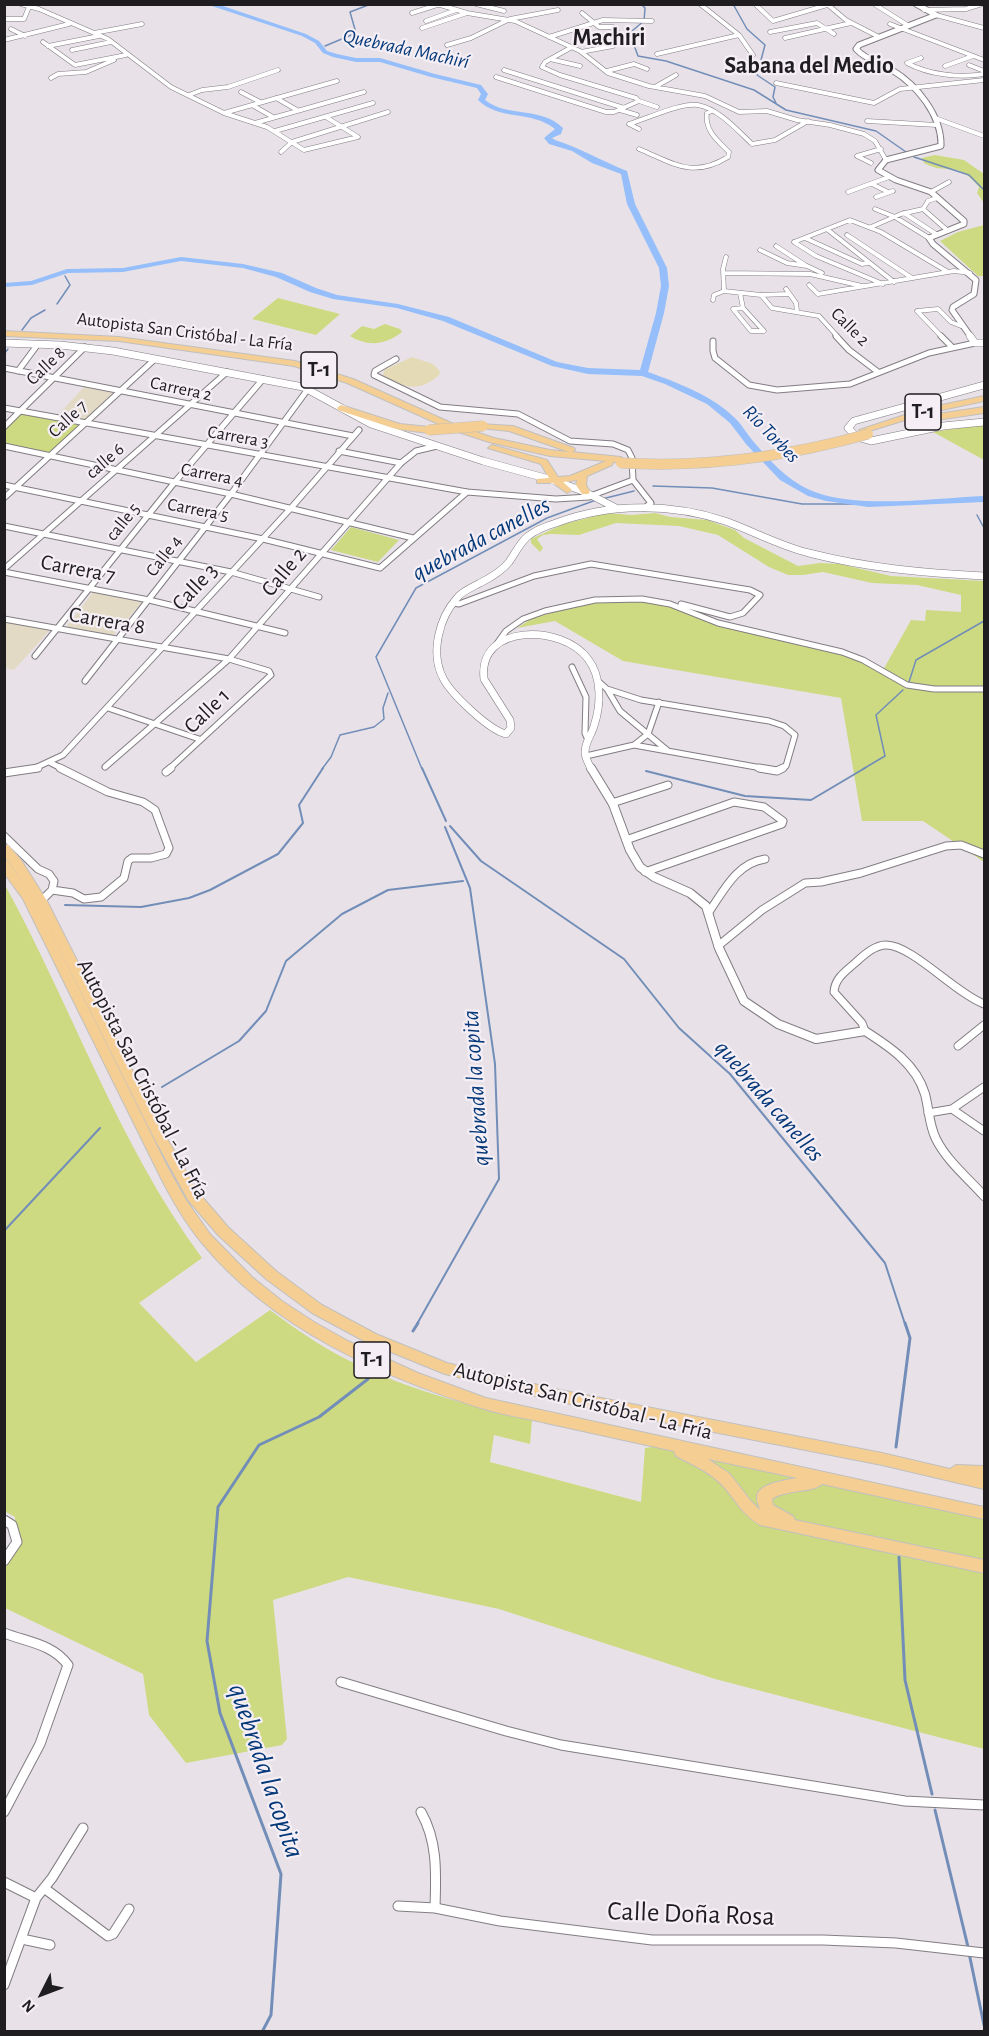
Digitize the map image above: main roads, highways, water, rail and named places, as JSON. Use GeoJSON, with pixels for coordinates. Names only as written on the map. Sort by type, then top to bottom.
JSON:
{"type":"FeatureCollection","features":[{"type":"Feature","properties":{"kind":"highway","name":"Autopista San Cristóbal - La Fría"},"geometry":{"type":"LineString","coordinates":[[4,335],[103,342],[288,367],[346,384],[419,418],[469,437],[514,449],[567,459],[675,466],[750,462],[804,452],[949,406],[984,399]]}},
{"type":"Feature","properties":{"kind":"highway","name":"Autopista San Cristóbal - La Fría"},"geometry":{"type":"LineString","coordinates":[[4,335],[119,339],[296,364],[350,381],[455,428],[492,440],[550,453],[605,461]]}},
{"type":"Feature","properties":{"kind":"highway"},"geometry":{"type":"LineString","coordinates":[[949,406],[984,393]]}},
{"type":"Feature","properties":{"kind":"highway"},"geometry":{"type":"LineString","coordinates":[[340,408],[384,423],[429,430],[483,426],[510,428],[605,461]]}},
{"type":"Feature","properties":{"kind":"highway","name":"Autopista San Cristóbal - La Fría"},"geometry":{"type":"LineString","coordinates":[[866,432],[937,416],[984,410]]}},
{"type":"Feature","properties":{"kind":"highway"},"geometry":{"type":"LineString","coordinates":[[943,426],[984,410]]}},
{"type":"Feature","properties":{"kind":"highway"},"geometry":{"type":"LineString","coordinates":[[419,418],[455,435],[544,462],[550,468],[556,481],[567,490]]}},
{"type":"Feature","properties":{"kind":"highway"},"geometry":{"type":"LineString","coordinates":[[550,468],[539,478],[556,481],[582,476],[605,461]]}},
{"type":"Feature","properties":{"kind":"highway"},"geometry":{"type":"LineString","coordinates":[[582,476],[581,485],[591,496]]}},
{"type":"Feature","properties":{"kind":"highway","name":"Autopista San Cristóbal - La Fría"},"geometry":{"type":"LineString","coordinates":[[4,848],[17,862],[41,901],[159,1136],[194,1196],[231,1239],[271,1275],[317,1310],[371,1338],[445,1368],[555,1395],[882,1460],[984,1483]]}},
{"type":"Feature","properties":{"kind":"highway","name":"Autopista San Cristóbal - La Fría"},"geometry":{"type":"LineString","coordinates":[[4,864],[28,898],[182,1206],[217,1252],[270,1300],[375,1362],[423,1383],[486,1404],[984,1513]]}},
{"type":"Feature","properties":{"kind":"highway"},"geometry":{"type":"LineString","coordinates":[[667,1445],[718,1474],[729,1482],[740,1502],[753,1514],[777,1524],[984,1567]]}},
{"type":"Feature","properties":{"kind":"highway"},"geometry":{"type":"LineString","coordinates":[[921,1470],[984,1472]]}},
{"type":"Feature","properties":{"kind":"highway"},"geometry":{"type":"LineString","coordinates":[[809,1529],[771,1513],[765,1505],[764,1496],[773,1489],[793,1484],[834,1481]]}},
{"type":"Feature","properties":{"kind":"waterway","name":"Quebrada Machirí"},"geometry":{"type":"LineString","coordinates":[[209,4],[304,35],[317,42],[325,52],[335,56],[356,60],[380,60],[433,76],[479,86],[485,94],[481,100],[489,107],[541,117],[550,121],[559,128],[558,132],[548,138],[552,142],[575,149],[595,161],[624,173],[631,204],[663,268],[665,286],[643,373]]}},
{"type":"Feature","properties":{"kind":"waterway"},"geometry":{"type":"LineString","coordinates":[[325,46],[356,33],[350,12],[371,4]]}},
{"type":"Feature","properties":{"kind":"waterway"},"geometry":{"type":"LineString","coordinates":[[641,4],[645,8],[644,21],[632,31],[631,37],[638,56],[666,61],[754,90],[786,110],[876,131],[906,152]]}},
{"type":"Feature","properties":{"kind":"waterway"},"geometry":{"type":"LineString","coordinates":[[733,4],[747,29],[765,45],[757,75],[775,87],[773,97],[776,103]]}},
{"type":"Feature","properties":{"kind":"waterway"},"geometry":{"type":"LineString","coordinates":[[914,157],[969,175],[984,190]]}},
{"type":"Feature","properties":{"kind":"waterway"},"geometry":{"type":"LineString","coordinates":[[4,285],[32,283],[67,271],[123,270],[181,259],[243,266],[279,275],[336,297],[398,306],[446,319],[555,364],[588,371],[643,373]]}},
{"type":"Feature","properties":{"kind":"waterway"},"geometry":{"type":"LineString","coordinates":[[57,304],[70,285],[65,276]]}},
{"type":"Feature","properties":{"kind":"waterway"},"geometry":{"type":"LineString","coordinates":[[22,330],[31,318],[45,310]]}},
{"type":"Feature","properties":{"kind":"waterway"},"geometry":{"type":"LineString","coordinates":[[4,354],[8,349]]}},
{"type":"Feature","properties":{"kind":"waterway","name":"Río Torbes"},"geometry":{"type":"LineString","coordinates":[[643,373],[710,402],[733,421],[749,442],[783,478],[811,494],[868,504],[984,499]]}},
{"type":"Feature","properties":{"kind":"waterway","name":"quebrada canelles"},"geometry":{"type":"LineString","coordinates":[[653,486],[712,488],[802,504],[868,504]]}},
{"type":"Feature","properties":{"kind":"waterway","name":"quebrada canelles"},"geometry":{"type":"LineString","coordinates":[[602,499],[634,491]]}},
{"type":"Feature","properties":{"kind":"waterway","name":"quebrada canelles"},"geometry":{"type":"LineString","coordinates":[[422,769],[376,657],[416,588],[547,518],[596,500]]}},
{"type":"Feature","properties":{"kind":"waterway"},"geometry":{"type":"LineString","coordinates":[[977,515],[984,528]]}},
{"type":"Feature","properties":{"kind":"waterway"},"geometry":{"type":"LineString","coordinates":[[909,682],[916,660],[984,621]]}},
{"type":"Feature","properties":{"kind":"waterway"},"geometry":{"type":"LineString","coordinates":[[863,769],[885,756],[876,715],[903,690]]}},
{"type":"Feature","properties":{"kind":"waterway"},"geometry":{"type":"LineString","coordinates":[[322,769],[331,757],[340,735],[374,727],[384,719],[383,708],[388,693]]}},
{"type":"Feature","properties":{"kind":"waterway"},"geometry":{"type":"LineString","coordinates":[[65,905],[141,907],[189,898],[210,890],[278,854],[303,823],[299,805],[323,768]]}},
{"type":"Feature","properties":{"kind":"waterway","name":"quebrada canelles"},"geometry":{"type":"LineString","coordinates":[[422,768],[446,821]]}},
{"type":"Feature","properties":{"kind":"waterway"},"geometry":{"type":"LineString","coordinates":[[646,771],[745,796],[811,800],[865,768]]}},
{"type":"Feature","properties":{"kind":"waterway","name":"quebrada canelles"},"geometry":{"type":"LineString","coordinates":[[450,826],[481,861],[624,959],[679,1028],[730,1074],[885,1263],[905,1324]]}},
{"type":"Feature","properties":{"kind":"waterway","name":"quebrada la copita"},"geometry":{"type":"LineString","coordinates":[[417,1324],[499,1179],[495,1064],[470,888],[445,827]]}},
{"type":"Feature","properties":{"kind":"waterway"},"geometry":{"type":"LineString","coordinates":[[162,1087],[239,1041],[266,1011],[286,961],[342,914],[388,890],[463,881]]}},
{"type":"Feature","properties":{"kind":"waterway"},"geometry":{"type":"LineString","coordinates":[[4,1231],[100,1128]]}},
{"type":"Feature","properties":{"kind":"waterway","name":"quebrada la copita"},"geometry":{"type":"LineString","coordinates":[[413,1331],[418,1323]]}},
{"type":"Feature","properties":{"kind":"waterway","name":"quebrada canelles"},"geometry":{"type":"LineString","coordinates":[[896,1447],[910,1338],[905,1323]]}},
{"type":"Feature","properties":{"kind":"waterway","name":"quebrada la copita"},"geometry":{"type":"LineString","coordinates":[[262,2032],[271,2015],[281,1874],[220,1713],[207,1641],[218,1507],[259,1445],[319,1417],[368,1379]]}},
{"type":"Feature","properties":{"kind":"waterway","name":"quebrada canelles"},"geometry":{"type":"LineString","coordinates":[[899,1557],[905,1680],[932,1794]]}},
{"type":"Feature","properties":{"kind":"waterway"},"geometry":{"type":"LineString","coordinates":[[935,1810],[968,1947]]}},
{"type":"Feature","properties":{"kind":"waterway"},"geometry":{"type":"LineString","coordinates":[[969,1953],[984,2025]]}},
{"type":"Feature","properties":{"kind":"district","name":"Machiri"},"geometry":{"type":"Point","coordinates":[609,38]}},
{"type":"Feature","properties":{"kind":"district","name":"Sabana del Medio"},"geometry":{"type":"Point","coordinates":[809,66]}}]}
